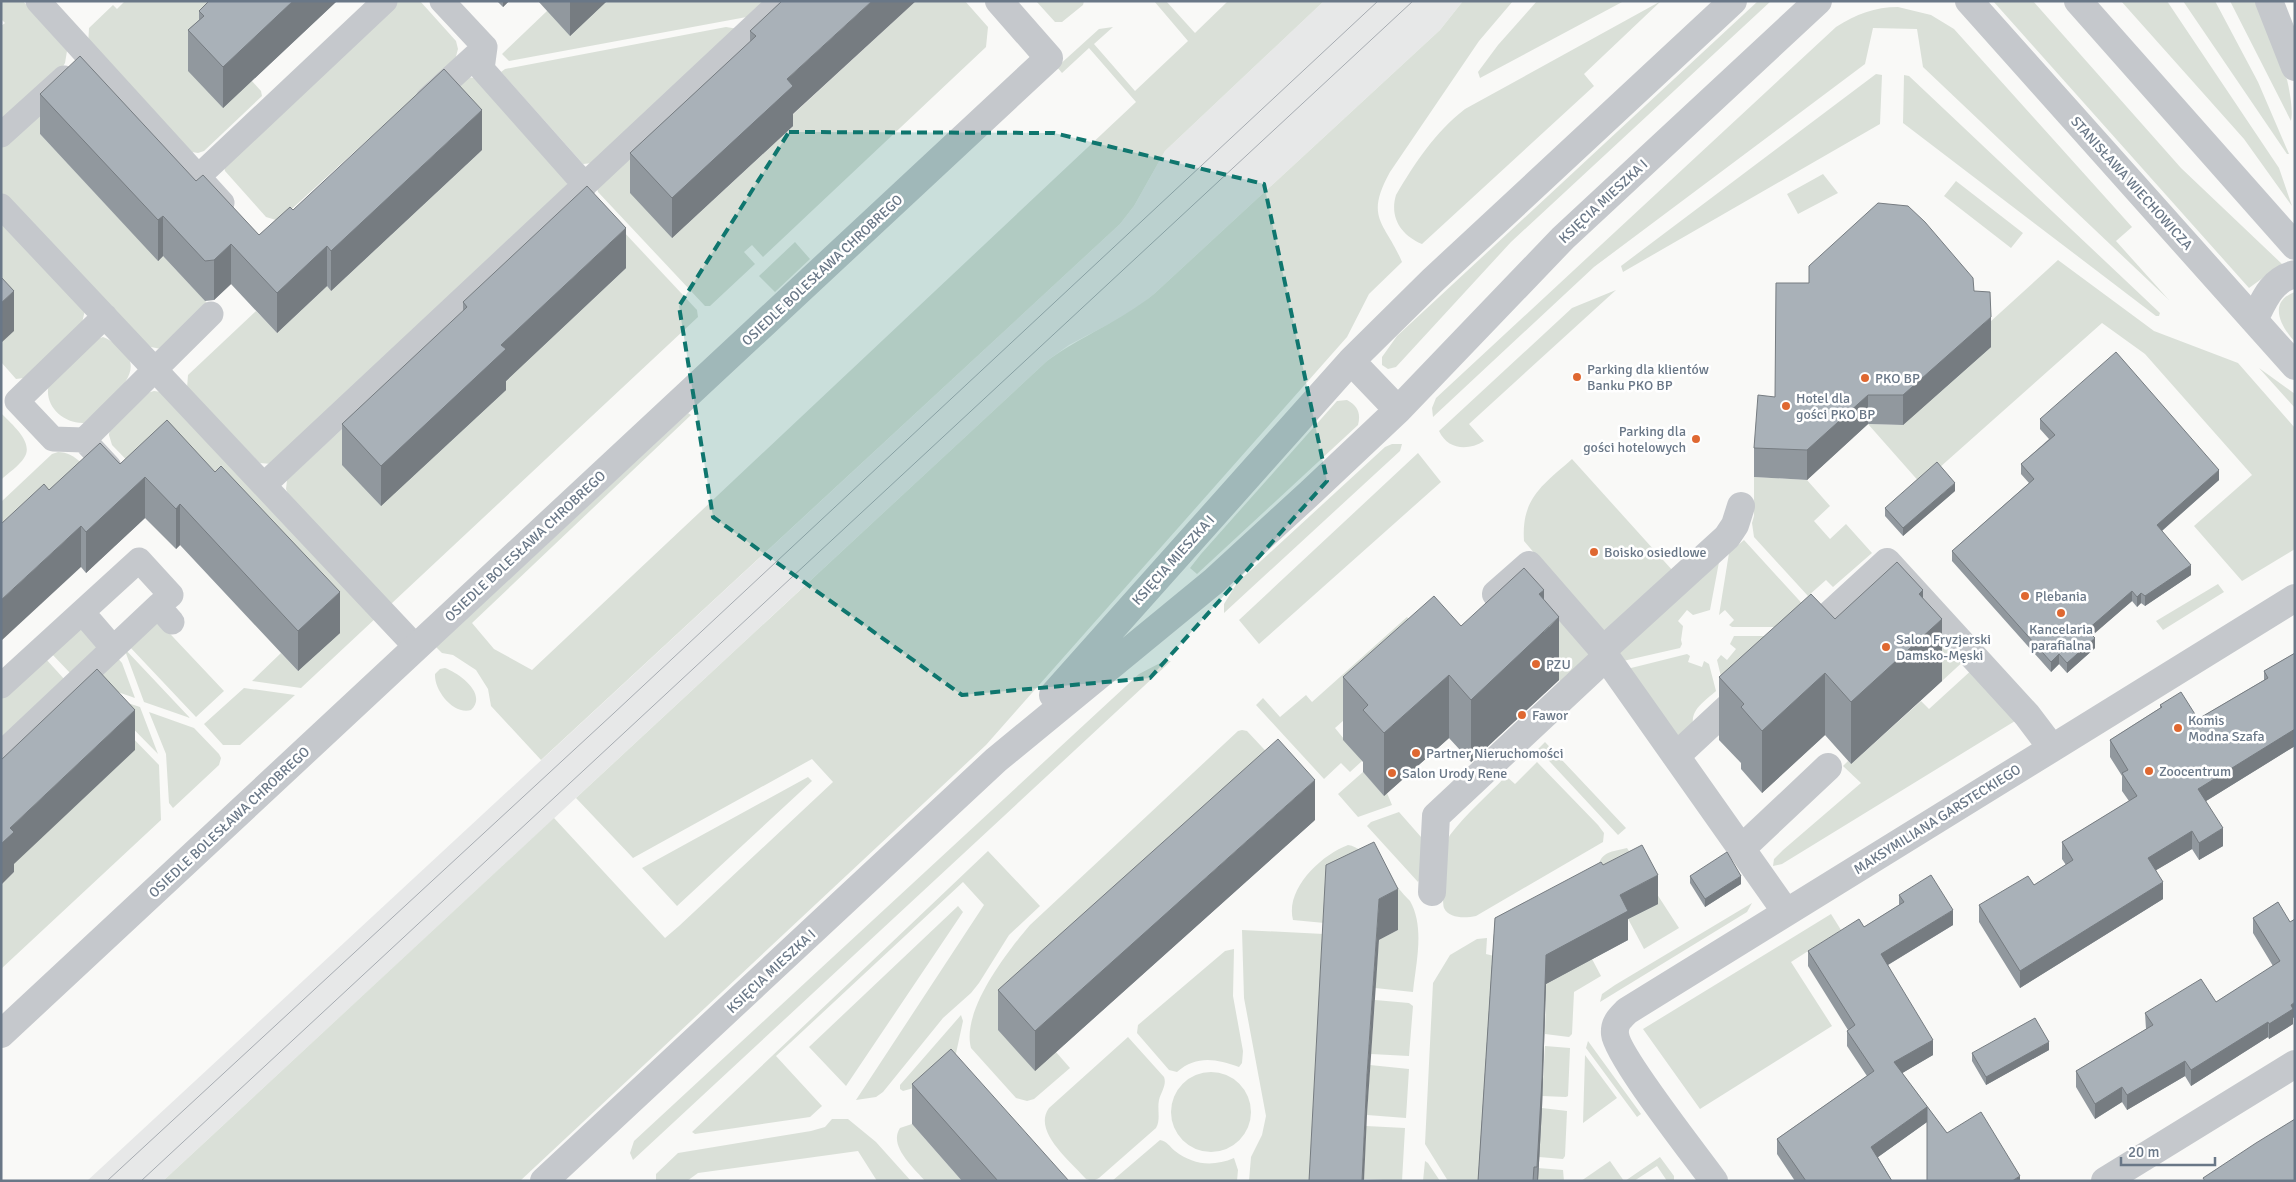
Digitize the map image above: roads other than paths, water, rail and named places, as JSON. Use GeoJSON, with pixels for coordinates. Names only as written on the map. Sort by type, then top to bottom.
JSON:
{"type":"FeatureCollection","features":[{"type":"Feature","properties":{"kind":"street"},"geometry":{"type":"LineString","coordinates":[[38,1],[239,221]]}},
{"type":"Feature","properties":{"kind":"street"},"geometry":{"type":"LineString","coordinates":[[198,177],[385,1]]}},
{"type":"Feature","properties":{"kind":"street"},"geometry":{"type":"LineString","coordinates":[[442,1],[485,47]]}},
{"type":"Feature","properties":{"kind":"street"},"geometry":{"type":"LineString","coordinates":[[264,485],[781,1]]}},
{"type":"Feature","properties":{"kind":"street","name":"OSIEDLE BOLESŁAWA CHROBREGO"},"geometry":{"type":"LineString","coordinates":[[1,1034],[1050,58],[999,1]]}},
{"type":"Feature","properties":{"kind":"street","name":"KSIĘCIA MIESZKA I"},"geometry":{"type":"LineString","coordinates":[[996,760],[1351,360],[1433,280],[1733,1]]}},
{"type":"Feature","properties":{"kind":"street","name":"KSIĘCIA MIESZKA I"},"geometry":{"type":"LineString","coordinates":[[544,1181],[996,760],[1214,581],[1398,410],[1563,238],[1818,1]]}},
{"type":"Feature","properties":{"kind":"street","name":"STANISŁAWA WIECHOWICZA"},"geometry":{"type":"LineString","coordinates":[[1969,1],[2295,366]]}},
{"type":"Feature","properties":{"kind":"street"},"geometry":{"type":"LineString","coordinates":[[2078,1],[2295,246]]}},
{"type":"Feature","properties":{"kind":"street"},"geometry":{"type":"LineString","coordinates":[[2270,1],[2295,68]]}},
{"type":"Feature","properties":{"kind":"street"},"geometry":{"type":"LineString","coordinates":[[412,114],[485,47]]}},
{"type":"Feature","properties":{"kind":"street"},"geometry":{"type":"LineString","coordinates":[[485,47],[482,69],[585,185]]}},
{"type":"Feature","properties":{"kind":"street"},"geometry":{"type":"LineString","coordinates":[[1,135],[88,56]]}},
{"type":"Feature","properties":{"kind":"street"},"geometry":{"type":"LineString","coordinates":[[1,206],[416,647]]}},
{"type":"Feature","properties":{"kind":"street"},"geometry":{"type":"LineString","coordinates":[[2254,320],[2271,288],[2280,280],[2295,274]]}},
{"type":"Feature","properties":{"kind":"street"},"geometry":{"type":"LineString","coordinates":[[84,440],[154,368],[211,314]]}},
{"type":"Feature","properties":{"kind":"street"},"geometry":{"type":"LineString","coordinates":[[104,316],[17,401],[53,439],[84,440],[109,467]]}},
{"type":"Feature","properties":{"kind":"street"},"geometry":{"type":"LineString","coordinates":[[1351,360],[1398,410]]}},
{"type":"Feature","properties":{"kind":"street"},"geometry":{"type":"LineString","coordinates":[[1432,892],[1436,816],[1727,537],[1735,525],[1741,506]]}},
{"type":"Feature","properties":{"kind":"street"},"geometry":{"type":"LineString","coordinates":[[1172,615],[1182,550]]}},
{"type":"Feature","properties":{"kind":"street"},"geometry":{"type":"LineString","coordinates":[[1,686],[139,560],[171,594],[165,614],[113,648],[1,754]]}},
{"type":"Feature","properties":{"kind":"street"},"geometry":{"type":"LineString","coordinates":[[1676,756],[1887,562],[2027,715],[2052,748]]}},
{"type":"Feature","properties":{"kind":"street"},"geometry":{"type":"LineString","coordinates":[[1481,608],[1529,565],[1605,654],[1786,912]]}},
{"type":"Feature","properties":{"kind":"street","name":"MAKSYMILIANA GARSTECKIEGO"},"geometry":{"type":"LineString","coordinates":[[1706,1178],[1627,1059],[1615,1035],[1616,1023],[1619,1019],[1627,1012],[1786,912],[2295,598]]}},
{"type":"Feature","properties":{"kind":"street"},"geometry":{"type":"LineString","coordinates":[[82,612],[113,648]]}},
{"type":"Feature","properties":{"kind":"street"},"geometry":{"type":"LineString","coordinates":[[1740,848],[1828,767]]}},
{"type":"Feature","properties":{"kind":"street"},"geometry":{"type":"LineString","coordinates":[[2105,1181],[2295,1064]]}},
{"type":"Feature","properties":{"kind":"tram line"},"geometry":{"type":"LineString","coordinates":[[107,1181],[614,713],[1378,1]]}},
{"type":"Feature","properties":{"kind":"tram line"},"geometry":{"type":"LineString","coordinates":[[141,1181],[1413,1]]}},
{"type":"Feature","properties":{"kind":"place","name":"Parking dla klientów Banku PKO BP"},"geometry":{"type":"Point","coordinates":[1577,377]}},
{"type":"Feature","properties":{"kind":"place","name":"PKO BP"},"geometry":{"type":"Point","coordinates":[1865,378]}},
{"type":"Feature","properties":{"kind":"place","name":"Hotel dla gości PKO BP"},"geometry":{"type":"Point","coordinates":[1786,406]}},
{"type":"Feature","properties":{"kind":"place","name":"Parking dla gości hotelowych"},"geometry":{"type":"Point","coordinates":[1696,439]}},
{"type":"Feature","properties":{"kind":"place","name":"Boisko osiedlowe"},"geometry":{"type":"Point","coordinates":[1594,552]}},
{"type":"Feature","properties":{"kind":"place","name":"Plebania"},"geometry":{"type":"Point","coordinates":[2025,596]}},
{"type":"Feature","properties":{"kind":"place","name":"Kancelaria parafialna"},"geometry":{"type":"Point","coordinates":[2061,613]}},
{"type":"Feature","properties":{"kind":"place","name":"Salon Fryzjerski Damsko-Męski"},"geometry":{"type":"Point","coordinates":[1886,647]}},
{"type":"Feature","properties":{"kind":"place","name":"PZU"},"geometry":{"type":"Point","coordinates":[1536,664]}},
{"type":"Feature","properties":{"kind":"place","name":"Fawor"},"geometry":{"type":"Point","coordinates":[1522,715]}},
{"type":"Feature","properties":{"kind":"place","name":"Komis Modna Szafa"},"geometry":{"type":"Point","coordinates":[2178,728]}},
{"type":"Feature","properties":{"kind":"place","name":"Partner Nieruchomości"},"geometry":{"type":"Point","coordinates":[1416,753]}},
{"type":"Feature","properties":{"kind":"place","name":"Zoocentrum"},"geometry":{"type":"Point","coordinates":[2149,771]}},
{"type":"Feature","properties":{"kind":"place","name":"Salon Urody Rene"},"geometry":{"type":"Point","coordinates":[1392,773]}}]}
